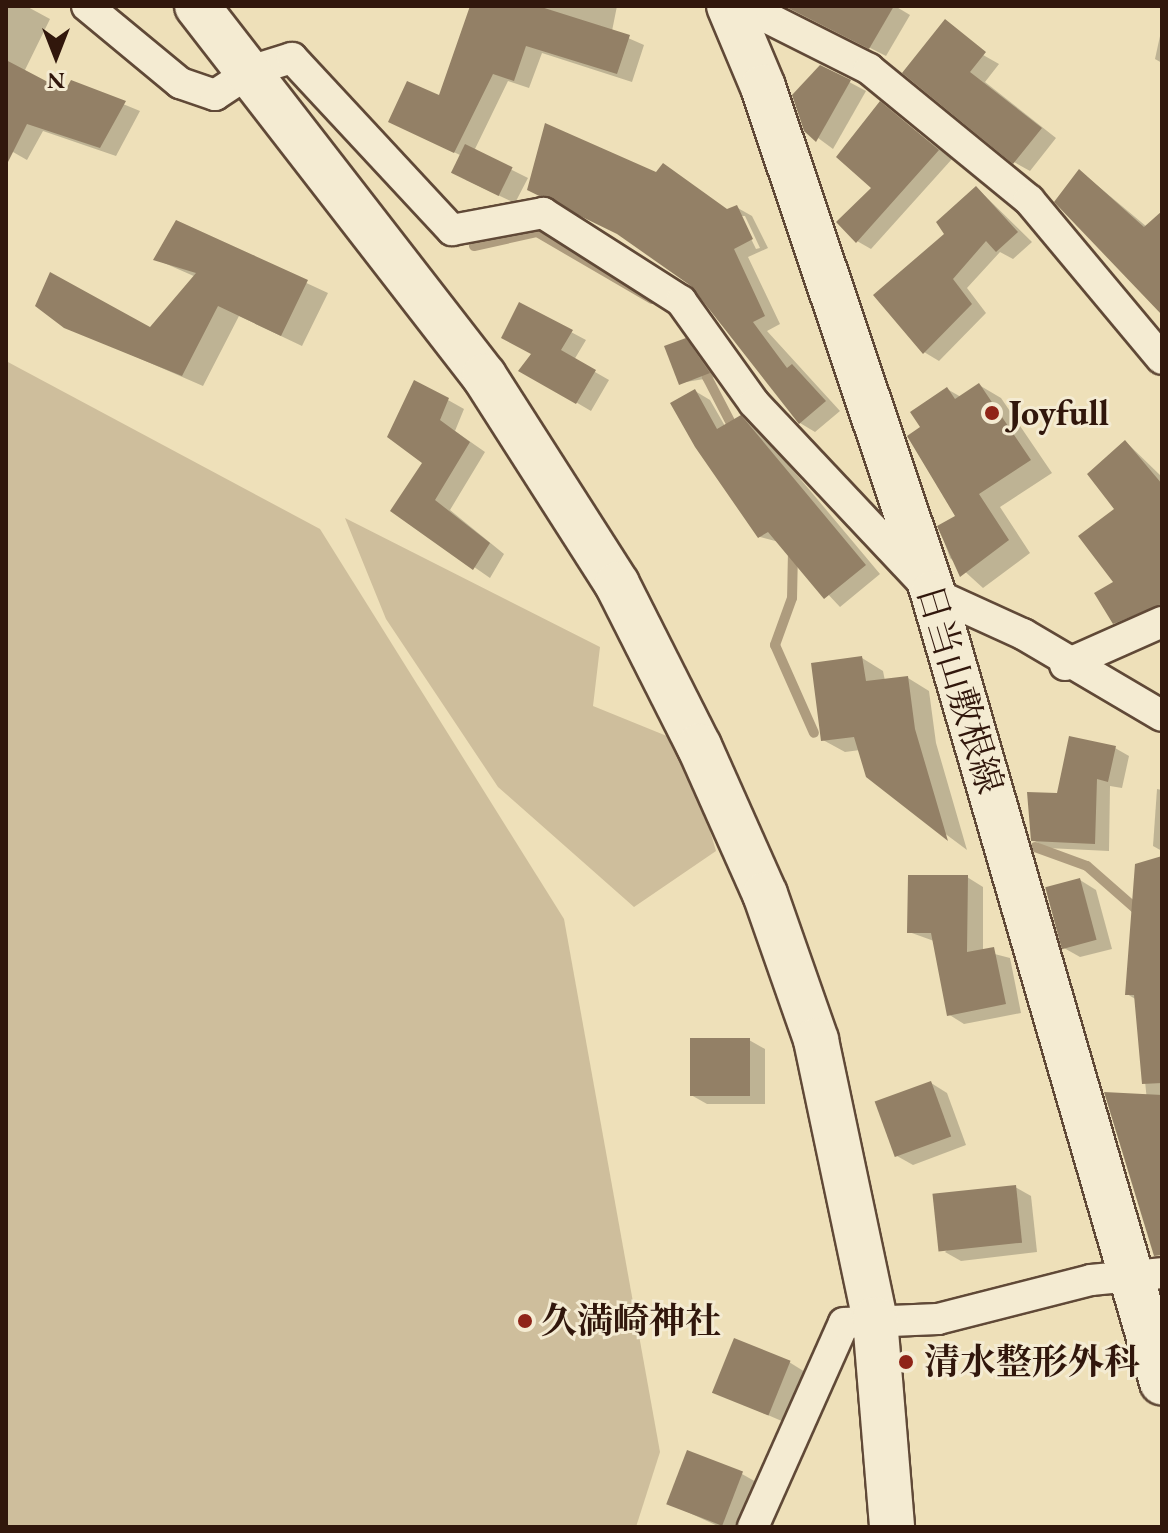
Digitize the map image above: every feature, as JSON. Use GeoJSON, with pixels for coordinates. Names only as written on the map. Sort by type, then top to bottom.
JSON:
{"type":"FeatureCollection","features":[{"type":"Feature","properties":{"kind":"street"},"geometry":{"type":"LineString","coordinates":[[87,6],[180,83],[215,95],[253,70],[292,58],[452,230],[543,213],[681,301],[754,403],[933,593],[1023,634],[1065,665],[1162,716]]}},
{"type":"Feature","properties":{"kind":"street"},"geometry":{"type":"LineString","coordinates":[[197,6],[253,70],[484,376],[617,584],[699,746],[765,894],[816,1040],[875,1319],[892,1527]]}},
{"type":"Feature","properties":{"kind":"street","name":"日当山敷根線"},"geometry":{"type":"LineString","coordinates":[[729,6],[769,101],[933,593],[1147,1277],[1162,1382]]}},
{"type":"Feature","properties":{"kind":"street"},"geometry":{"type":"LineString","coordinates":[[744,6],[869,69],[1029,200],[1162,359]]}},
{"type":"Feature","properties":{"kind":"street"},"geometry":{"type":"LineString","coordinates":[[1065,665],[1162,622]]}},
{"type":"Feature","properties":{"kind":"street"},"geometry":{"type":"LineString","coordinates":[[753,1527],[844,1323],[875,1319],[938,1319],[1091,1280],[1147,1277]]}},
{"type":"Feature","properties":{"kind":"shaded area"},"geometry":{"type":"Polygon","coordinates":[[[6,361],[320,529],[564,919],[660,1452],[636,1527],[6,1527],[6,361]]]}},
{"type":"Feature","properties":{"kind":"shaded area"},"geometry":{"type":"Polygon","coordinates":[[[345,518],[600,647],[593,706],[684,743],[716,851],[634,907],[498,787],[386,619],[345,518]]]}},
{"type":"Feature","properties":{"kind":"building"},"geometry":{"type":"Polygon","coordinates":[[[470,6],[538,6],[630,35],[617,74],[526,46],[514,81],[493,74],[454,153],[388,122],[407,81],[439,95],[470,6]]]}},
{"type":"Feature","properties":{"kind":"building"},"geometry":{"type":"Polygon","coordinates":[[[784,6],[894,6],[869,49],[784,6]]]}},
{"type":"Feature","properties":{"kind":"building"},"geometry":{"type":"Polygon","coordinates":[[[945,19],[986,52],[970,72],[1042,128],[1013,164],[902,73],[945,19]]]}},
{"type":"Feature","properties":{"kind":"building"},"geometry":{"type":"Polygon","coordinates":[[[6,60],[65,91],[71,80],[126,101],[100,148],[27,124],[6,166],[6,60]]]}},
{"type":"Feature","properties":{"kind":"building"},"geometry":{"type":"Polygon","coordinates":[[[820,65],[851,80],[816,142],[804,131],[792,95],[820,65]]]}},
{"type":"Feature","properties":{"kind":"building"},"geometry":{"type":"Polygon","coordinates":[[[880,101],[939,150],[856,243],[836,222],[871,188],[836,157],[880,101]]]}},
{"type":"Feature","properties":{"kind":"building"},"geometry":{"type":"Polygon","coordinates":[[[545,123],[656,172],[663,163],[727,209],[737,205],[753,239],[734,249],[765,316],[753,322],[787,368],[792,364],[826,401],[799,424],[691,286],[617,234],[527,190],[545,123]]]}},
{"type":"Feature","properties":{"kind":"building"},"geometry":{"type":"Polygon","coordinates":[[[465,144],[513,167],[499,196],[451,173],[465,144]]]}},
{"type":"Feature","properties":{"kind":"building"},"geometry":{"type":"Polygon","coordinates":[[[1079,169],[1144,227],[1162,211],[1162,315],[1054,202],[1079,169]]]}},
{"type":"Feature","properties":{"kind":"building"},"geometry":{"type":"Polygon","coordinates":[[[976,186],[1018,232],[996,252],[986,241],[953,279],[972,304],[923,354],[873,295],[944,234],[936,222],[976,186]]]}},
{"type":"Feature","properties":{"kind":"building"},"geometry":{"type":"Polygon","coordinates":[[[176,220],[308,280],[281,336],[218,306],[182,376],[64,328],[35,306],[50,272],[150,327],[196,273],[153,260],[176,220]]]}},
{"type":"Feature","properties":{"kind":"building"},"geometry":{"type":"Polygon","coordinates":[[[519,302],[573,330],[561,350],[596,370],[576,404],[518,371],[531,354],[501,338],[519,302]]]}},
{"type":"Feature","properties":{"kind":"building"},"geometry":{"type":"Polygon","coordinates":[[[686,338],[710,373],[679,385],[664,346],[686,338]]]}},
{"type":"Feature","properties":{"kind":"building"},"geometry":{"type":"Polygon","coordinates":[[[414,380],[449,398],[440,420],[470,442],[435,500],[490,543],[473,570],[390,511],[422,463],[387,437],[414,380]]]}},
{"type":"Feature","properties":{"kind":"building"},"geometry":{"type":"Polygon","coordinates":[[[979,383],[1031,460],[979,494],[1009,540],[960,577],[937,526],[955,516],[907,436],[920,427],[910,412],[947,387],[955,399],[979,383]]]}},
{"type":"Feature","properties":{"kind":"building"},"geometry":{"type":"Polygon","coordinates":[[[695,389],[717,429],[741,415],[866,565],[824,599],[768,532],[758,538],[695,447],[670,403],[695,389]]]}},
{"type":"Feature","properties":{"kind":"building"},"geometry":{"type":"Polygon","coordinates":[[[1125,440],[1162,484],[1162,604],[1113,624],[1094,593],[1113,582],[1078,536],[1114,509],[1087,474],[1125,440]]]}},
{"type":"Feature","properties":{"kind":"building"},"geometry":{"type":"Polygon","coordinates":[[[862,656],[866,681],[908,676],[915,729],[948,841],[866,777],[854,737],[821,741],[811,663],[862,656]]]}},
{"type":"Feature","properties":{"kind":"building"},"geometry":{"type":"Polygon","coordinates":[[[1069,736],[1116,746],[1108,782],[1097,779],[1095,844],[1031,841],[1027,792],[1057,793],[1069,736]]]}},
{"type":"Feature","properties":{"kind":"building"},"geometry":{"type":"Polygon","coordinates":[[[1162,856],[1162,1083],[1142,1084],[1134,995],[1125,995],[1135,864],[1162,856]]]}},
{"type":"Feature","properties":{"kind":"building"},"geometry":{"type":"Polygon","coordinates":[[[908,875],[968,875],[967,952],[994,947],[1006,1004],[947,1016],[931,933],[907,933],[908,875]]]}},
{"type":"Feature","properties":{"kind":"building"},"geometry":{"type":"Polygon","coordinates":[[[1080,878],[1097,940],[1062,949],[1045,887],[1080,878]]]}},
{"type":"Feature","properties":{"kind":"building"},"geometry":{"type":"Polygon","coordinates":[[[690,1038],[750,1038],[750,1096],[690,1096],[690,1038]]]}},
{"type":"Feature","properties":{"kind":"building"},"geometry":{"type":"Polygon","coordinates":[[[931,1081],[951,1136],[895,1157],[875,1102],[931,1081]]]}},
{"type":"Feature","properties":{"kind":"building"},"geometry":{"type":"Polygon","coordinates":[[[1104,1092],[1162,1095],[1162,1255],[1154,1256],[1104,1092]]]}},
{"type":"Feature","properties":{"kind":"building"},"geometry":{"type":"Polygon","coordinates":[[[1016,1185],[1022,1243],[939,1251],[932,1194],[1016,1185]]]}},
{"type":"Feature","properties":{"kind":"building"},"geometry":{"type":"Polygon","coordinates":[[[734,1338],[791,1361],[768,1416],[712,1393],[734,1338]]]}},
{"type":"Feature","properties":{"kind":"building"},"geometry":{"type":"Polygon","coordinates":[[[687,1450],[743,1472],[722,1526],[666,1504],[687,1450]]]}},
{"type":"Feature","properties":{"kind":"waterway"},"geometry":{"type":"LineString","coordinates":[[474,246],[537,232],[652,299]]}},
{"type":"Feature","properties":{"kind":"waterway"},"geometry":{"type":"LineString","coordinates":[[704,350],[707,377],[735,431]]}},
{"type":"Feature","properties":{"kind":"waterway"},"geometry":{"type":"LineString","coordinates":[[793,551],[792,598],[775,645],[814,733]]}},
{"type":"Feature","properties":{"kind":"waterway"},"geometry":{"type":"LineString","coordinates":[[1035,847],[1087,866],[1135,908],[1162,915]]}},
{"type":"Feature","properties":{"kind":"place","name":"Joyfull"},"geometry":{"type":"Point","coordinates":[992,413]}},
{"type":"Feature","properties":{"kind":"place","name":"久満崎神社"},"geometry":{"type":"Point","coordinates":[525,1321]}},
{"type":"Feature","properties":{"kind":"place","name":"清水整形外科"},"geometry":{"type":"Point","coordinates":[906,1362]}}]}
